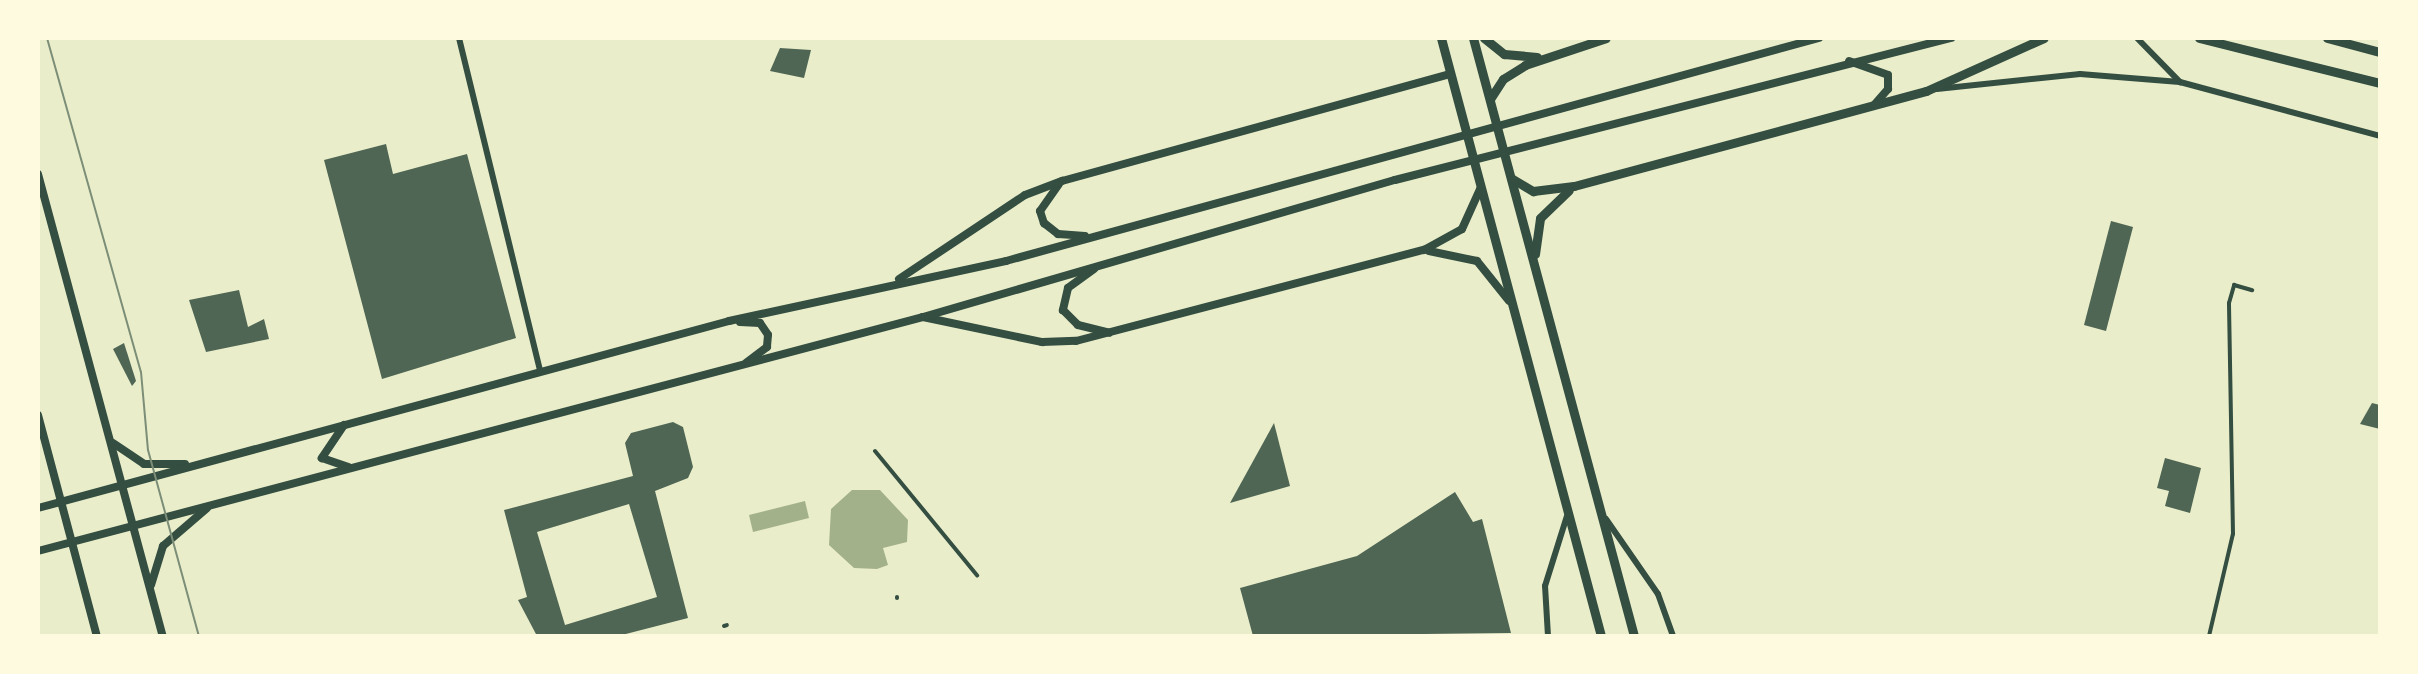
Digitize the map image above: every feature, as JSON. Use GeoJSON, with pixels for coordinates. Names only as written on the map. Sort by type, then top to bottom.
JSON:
{"type":"FeatureCollection","features":[{"type":"Feature","properties":{"kind":"main road"},"geometry":{"type":"LineString","coordinates":[[1441,38],[1601,636]]}},
{"type":"Feature","properties":{"kind":"main road"},"geometry":{"type":"LineString","coordinates":[[1473,38],[1634,636]]}},
{"type":"Feature","properties":{"kind":"main road"},"geometry":{"type":"LineString","coordinates":[[1484,38],[1504,54],[1540,57]]}},
{"type":"Feature","properties":{"kind":"main road"},"geometry":{"type":"LineString","coordinates":[[1491,103],[1503,79],[1540,57],[1606,38]]}},
{"type":"Feature","properties":{"kind":"main road"},"geometry":{"type":"LineString","coordinates":[[38,508],[729,321],[1093,237],[1819,38]]}},
{"type":"Feature","properties":{"kind":"main road"},"geometry":{"type":"LineString","coordinates":[[38,551],[923,317],[1100,265],[1845,61],[1951,38]]}},
{"type":"Feature","properties":{"kind":"main road"},"geometry":{"type":"LineString","coordinates":[[1511,178],[1533,191],[1574,186],[1926,91],[2044,38]]}},
{"type":"Feature","properties":{"kind":"main road"},"geometry":{"type":"LineString","coordinates":[[2199,38],[2380,83]]}},
{"type":"Feature","properties":{"kind":"main road"},"geometry":{"type":"LineString","coordinates":[[2327,38],[2380,52]]}},
{"type":"Feature","properties":{"kind":"main road"},"geometry":{"type":"LineString","coordinates":[[1845,61],[1879,66],[1888,75],[1888,89],[1874,105]]}},
{"type":"Feature","properties":{"kind":"main road"},"geometry":{"type":"LineString","coordinates":[[895,282],[1025,195],[1062,181],[1451,74]]}},
{"type":"Feature","properties":{"kind":"main road"},"geometry":{"type":"LineString","coordinates":[[38,174],[163,636]]}},
{"type":"Feature","properties":{"kind":"main road"},"geometry":{"type":"LineString","coordinates":[[1062,181],[1046,197],[1044,223],[1058,234],[1093,237]]}},
{"type":"Feature","properties":{"kind":"main road"},"geometry":{"type":"LineString","coordinates":[[1535,265],[1540,218],[1574,186]]}},
{"type":"Feature","properties":{"kind":"main road"},"geometry":{"type":"LineString","coordinates":[[923,317],[1042,342],[1110,333],[1424,250],[1462,229],[1481,187]]}},
{"type":"Feature","properties":{"kind":"main road"},"geometry":{"type":"LineString","coordinates":[[1424,250],[1477,261],[1513,307]]}},
{"type":"Feature","properties":{"kind":"main road"},"geometry":{"type":"LineString","coordinates":[[1100,265],[1068,288],[1063,310],[1078,325],[1110,333]]}},
{"type":"Feature","properties":{"kind":"main road"},"geometry":{"type":"LineString","coordinates":[[729,321],[760,323],[768,335],[767,347],[742,366]]}},
{"type":"Feature","properties":{"kind":"main road"},"geometry":{"type":"LineString","coordinates":[[38,415],[97,636]]}},
{"type":"Feature","properties":{"kind":"main road"},"geometry":{"type":"LineString","coordinates":[[344,425],[322,458],[329,466],[355,468]]}},
{"type":"Feature","properties":{"kind":"main road"},"geometry":{"type":"LineString","coordinates":[[112,443],[144,464],[198,463]]}},
{"type":"Feature","properties":{"kind":"main road"},"geometry":{"type":"LineString","coordinates":[[150,589],[163,546],[209,507]]}},
{"type":"Feature","properties":{"kind":"street"},"geometry":{"type":"LineString","coordinates":[[459,38],[540,371]]}},
{"type":"Feature","properties":{"kind":"street"},"geometry":{"type":"LineString","coordinates":[[2137,38],[2180,82]]}},
{"type":"Feature","properties":{"kind":"street"},"geometry":{"type":"LineString","coordinates":[[1926,91],[2080,74],[2180,82],[2380,136]]}},
{"type":"Feature","properties":{"kind":"street"},"geometry":{"type":"LineString","coordinates":[[2209,636],[2233,534],[2229,303],[2234,285],[2252,290]]}},
{"type":"Feature","properties":{"kind":"street"},"geometry":{"type":"LineString","coordinates":[[875,451],[977,575]]}},
{"type":"Feature","properties":{"kind":"street"},"geometry":{"type":"LineString","coordinates":[[1596,498],[1658,594],[1673,636]]}},
{"type":"Feature","properties":{"kind":"street"},"geometry":{"type":"LineString","coordinates":[[1548,636],[1545,586],[1567,516]]}},
{"type":"Feature","properties":{"kind":"shaded area"},"geometry":{"type":"Polygon","coordinates":[[[852,490],[880,490],[908,520],[907,542],[883,548],[888,565],[877,569],[854,568],[829,545],[831,509],[852,490]]]}},
{"type":"Feature","properties":{"kind":"shaded area"},"geometry":{"type":"Polygon","coordinates":[[[805,501],[809,518],[753,532],[749,515],[805,501]]]}},
{"type":"Feature","properties":{"kind":"building"},"geometry":{"type":"Polygon","coordinates":[[[780,48],[811,50],[804,78],[770,71],[780,48]]]}},
{"type":"Feature","properties":{"kind":"building"},"geometry":{"type":"Polygon","coordinates":[[[386,144],[393,174],[467,154],[516,338],[382,379],[324,160],[386,144]]]}},
{"type":"Feature","properties":{"kind":"building"},"geometry":{"type":"Polygon","coordinates":[[[2111,221],[2133,227],[2106,331],[2084,325],[2111,221]]]}},
{"type":"Feature","properties":{"kind":"building"},"geometry":{"type":"Polygon","coordinates":[[[239,290],[248,327],[264,319],[269,339],[206,352],[189,300],[239,290]]]}},
{"type":"Feature","properties":{"kind":"building"},"geometry":{"type":"Polygon","coordinates":[[[124,343],[136,381],[132,386],[113,349],[124,343]]]}},
{"type":"Feature","properties":{"kind":"building"},"geometry":{"type":"Polygon","coordinates":[[[2372,403],[2380,405],[2380,429],[2360,424],[2372,403]]]}},
{"type":"Feature","properties":{"kind":"building"},"geometry":{"type":"Polygon","coordinates":[[[673,422],[683,427],[693,467],[688,478],[655,491],[688,618],[618,636],[537,636],[518,600],[527,597],[504,510],[633,476],[625,443],[631,433],[673,422]],[[629,504],[537,532],[565,625],[657,597],[629,504]]]}},
{"type":"Feature","properties":{"kind":"building"},"geometry":{"type":"Polygon","coordinates":[[[1274,423],[1290,486],[1230,503],[1274,423]]]}},
{"type":"Feature","properties":{"kind":"building"},"geometry":{"type":"Polygon","coordinates":[[[2165,458],[2201,468],[2190,513],[2165,506],[2169,491],[2157,488],[2165,458]]]}},
{"type":"Feature","properties":{"kind":"building"},"geometry":{"type":"Polygon","coordinates":[[[1455,492],[1473,522],[1482,519],[1511,633],[1253,636],[1240,588],[1357,556],[1455,492]]]}},
{"type":"Feature","properties":{"kind":"tram line"},"geometry":{"type":"LineString","coordinates":[[47,38],[141,372],[148,450],[199,636]]}}]}
